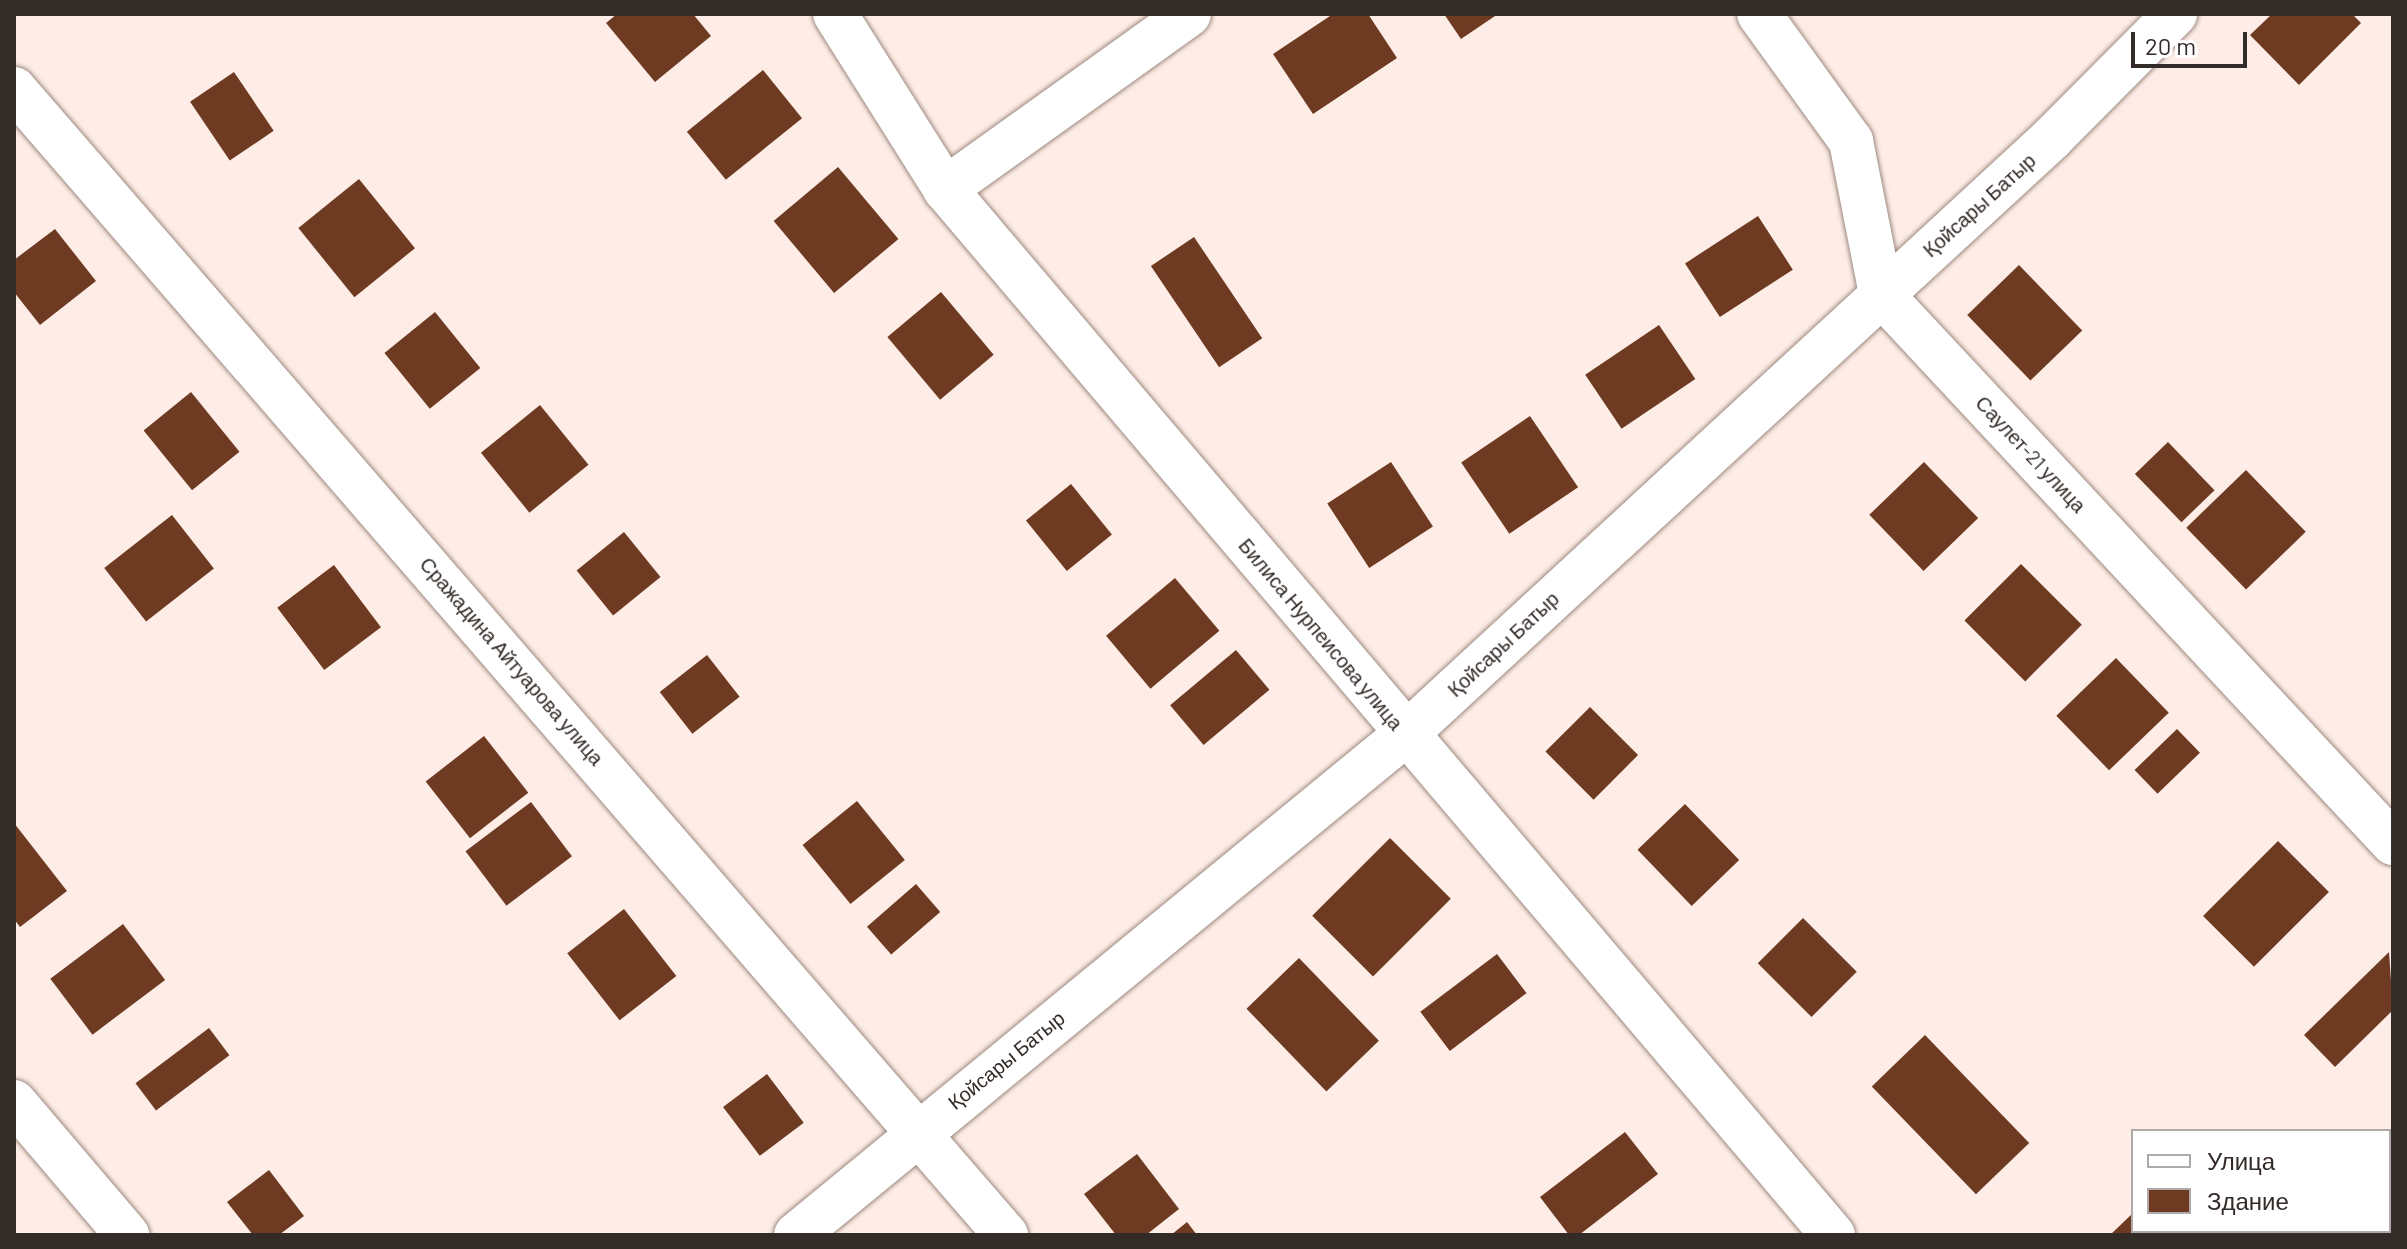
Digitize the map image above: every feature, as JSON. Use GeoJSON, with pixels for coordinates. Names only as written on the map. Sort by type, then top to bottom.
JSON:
{"type":"FeatureCollection","features":[{"type":"Feature","properties":{"kind":"street","name":"Билиса Нурпеисова улица"},"geometry":{"type":"LineString","coordinates":[[835,14],[945,189],[1833,1235]]}},
{"type":"Feature","properties":{"kind":"street"},"geometry":{"type":"LineString","coordinates":[[945,189],[1189,14]]}},
{"type":"Feature","properties":{"kind":"street"},"geometry":{"type":"LineString","coordinates":[[1759,14],[1851,141],[1881,294]]}},
{"type":"Feature","properties":{"kind":"street","name":"Қойсары Батыр"},"geometry":{"type":"LineString","coordinates":[[796,1235],[920,1130],[1406,734],[2052,138],[2175,14]]}},
{"type":"Feature","properties":{"kind":"street","name":"Сражадина Айтуарова улица"},"geometry":{"type":"LineString","coordinates":[[14,89],[920,1130],[1006,1235]]}},
{"type":"Feature","properties":{"kind":"street","name":"Саулет-21 улица"},"geometry":{"type":"LineString","coordinates":[[1881,294],[2393,843]]}},
{"type":"Feature","properties":{"kind":"street"},"geometry":{"type":"LineString","coordinates":[[14,1102],[127,1235]]}},
{"type":"Feature","properties":{"kind":"building"},"geometry":{"type":"Polygon","coordinates":[[[617,14],[693,14],[711,36],[655,82],[606,23],[617,14]]]}},
{"type":"Feature","properties":{"kind":"building"},"geometry":{"type":"Polygon","coordinates":[[[1333,14],[1368,14],[1397,58],[1313,114],[1273,54],[1333,14]]]}},
{"type":"Feature","properties":{"kind":"building"},"geometry":{"type":"Polygon","coordinates":[[[1444,14],[1498,14],[1461,39],[1444,14]]]}},
{"type":"Feature","properties":{"kind":"building"},"geometry":{"type":"Polygon","coordinates":[[[2272,14],[2352,14],[2361,23],[2299,85],[2250,35],[2272,14]]]}},
{"type":"Feature","properties":{"kind":"building"},"geometry":{"type":"Polygon","coordinates":[[[763,70],[802,118],[726,180],[687,132],[763,70]]]}},
{"type":"Feature","properties":{"kind":"building"},"geometry":{"type":"Polygon","coordinates":[[[234,72],[274,131],[230,160],[190,102],[234,72]]]}},
{"type":"Feature","properties":{"kind":"building"},"geometry":{"type":"Polygon","coordinates":[[[838,167],[898,239],[834,293],[774,221],[838,167]]]}},
{"type":"Feature","properties":{"kind":"building"},"geometry":{"type":"Polygon","coordinates":[[[359,179],[415,248],[354,297],[298,228],[359,179]]]}},
{"type":"Feature","properties":{"kind":"building"},"geometry":{"type":"Polygon","coordinates":[[[1758,216],[1793,270],[1720,317],[1685,263],[1758,216]]]}},
{"type":"Feature","properties":{"kind":"building"},"geometry":{"type":"Polygon","coordinates":[[[55,229],[96,281],[40,325],[14,292],[14,260],[55,229]]]}},
{"type":"Feature","properties":{"kind":"building"},"geometry":{"type":"Polygon","coordinates":[[[1194,237],[1262,338],[1219,367],[1151,266],[1194,237]]]}},
{"type":"Feature","properties":{"kind":"building"},"geometry":{"type":"Polygon","coordinates":[[[2019,265],[2082,330],[2030,380],[1967,315],[2019,265]]]}},
{"type":"Feature","properties":{"kind":"building"},"geometry":{"type":"Polygon","coordinates":[[[941,292],[994,355],[940,400],[887,337],[941,292]]]}},
{"type":"Feature","properties":{"kind":"building"},"geometry":{"type":"Polygon","coordinates":[[[435,312],[480,368],[430,409],[384,353],[435,312]]]}},
{"type":"Feature","properties":{"kind":"building"},"geometry":{"type":"Polygon","coordinates":[[[1659,325],[1695,379],[1622,429],[1585,375],[1659,325]]]}},
{"type":"Feature","properties":{"kind":"building"},"geometry":{"type":"Polygon","coordinates":[[[191,392],[239,452],[192,490],[144,430],[191,392]]]}},
{"type":"Feature","properties":{"kind":"building"},"geometry":{"type":"Polygon","coordinates":[[[540,405],[588,465],[529,513],[481,453],[540,405]]]}},
{"type":"Feature","properties":{"kind":"building"},"geometry":{"type":"Polygon","coordinates":[[[1530,416],[1578,487],[1509,534],[1461,462],[1530,416]]]}},
{"type":"Feature","properties":{"kind":"building"},"geometry":{"type":"Polygon","coordinates":[[[2168,442],[2215,490],[2181,522],[2135,474],[2168,442]]]}},
{"type":"Feature","properties":{"kind":"building"},"geometry":{"type":"Polygon","coordinates":[[[1391,462],[1433,527],[1369,568],[1327,503],[1391,462]]]}},
{"type":"Feature","properties":{"kind":"building"},"geometry":{"type":"Polygon","coordinates":[[[1924,462],[1978,518],[1924,571],[1869,515],[1924,462]]]}},
{"type":"Feature","properties":{"kind":"building"},"geometry":{"type":"Polygon","coordinates":[[[2246,470],[2306,532],[2246,590],[2186,528],[2246,470]]]}},
{"type":"Feature","properties":{"kind":"building"},"geometry":{"type":"Polygon","coordinates":[[[1071,484],[1112,535],[1067,571],[1026,521],[1071,484]]]}},
{"type":"Feature","properties":{"kind":"building"},"geometry":{"type":"Polygon","coordinates":[[[172,515],[214,569],[146,622],[104,568],[172,515]]]}},
{"type":"Feature","properties":{"kind":"building"},"geometry":{"type":"Polygon","coordinates":[[[624,532],[661,577],[613,615],[577,570],[624,532]]]}},
{"type":"Feature","properties":{"kind":"building"},"geometry":{"type":"Polygon","coordinates":[[[2021,564],[2082,625],[2025,681],[1964,621],[2021,564]]]}},
{"type":"Feature","properties":{"kind":"building"},"geometry":{"type":"Polygon","coordinates":[[[334,565],[381,627],[324,670],[277,608],[334,565]]]}},
{"type":"Feature","properties":{"kind":"building"},"geometry":{"type":"Polygon","coordinates":[[[1175,578],[1219,631],[1150,689],[1106,636],[1175,578]]]}},
{"type":"Feature","properties":{"kind":"building"},"geometry":{"type":"Polygon","coordinates":[[[1236,650],[1269,690],[1204,745],[1170,705],[1236,650]]]}},
{"type":"Feature","properties":{"kind":"building"},"geometry":{"type":"Polygon","coordinates":[[[707,655],[740,697],[692,734],[660,692],[707,655]]]}},
{"type":"Feature","properties":{"kind":"building"},"geometry":{"type":"Polygon","coordinates":[[[2116,658],[2169,713],[2109,770],[2056,716],[2116,658]]]}},
{"type":"Feature","properties":{"kind":"building"},"geometry":{"type":"Polygon","coordinates":[[[1590,707],[1638,755],[1594,800],[1545,752],[1590,707]]]}},
{"type":"Feature","properties":{"kind":"building"},"geometry":{"type":"Polygon","coordinates":[[[2177,729],[2200,753],[2157,794],[2135,770],[2177,729]]]}},
{"type":"Feature","properties":{"kind":"building"},"geometry":{"type":"Polygon","coordinates":[[[484,736],[528,793],[470,838],[426,782],[484,736]]]}},
{"type":"Feature","properties":{"kind":"building"},"geometry":{"type":"Polygon","coordinates":[[[857,801],[905,860],[850,904],[803,845],[857,801]]]}},
{"type":"Feature","properties":{"kind":"building"},"geometry":{"type":"Polygon","coordinates":[[[531,802],[572,856],[506,906],[466,851],[531,802]]]}},
{"type":"Feature","properties":{"kind":"building"},"geometry":{"type":"Polygon","coordinates":[[[1685,804],[1739,860],[1692,906],[1638,850],[1685,804]]]}},
{"type":"Feature","properties":{"kind":"building"},"geometry":{"type":"Polygon","coordinates":[[[14,823],[67,891],[20,927],[14,919],[14,823]]]}},
{"type":"Feature","properties":{"kind":"building"},"geometry":{"type":"Polygon","coordinates":[[[1390,838],[1451,899],[1373,977],[1312,916],[1390,838]]]}},
{"type":"Feature","properties":{"kind":"building"},"geometry":{"type":"Polygon","coordinates":[[[2278,841],[2329,892],[2254,967],[2203,916],[2278,841]]]}},
{"type":"Feature","properties":{"kind":"building"},"geometry":{"type":"Polygon","coordinates":[[[916,884],[940,912],[891,955],[867,927],[916,884]]]}},
{"type":"Feature","properties":{"kind":"building"},"geometry":{"type":"Polygon","coordinates":[[[624,909],[676,976],[620,1020],[567,953],[624,909]]]}},
{"type":"Feature","properties":{"kind":"building"},"geometry":{"type":"Polygon","coordinates":[[[1803,918],[1857,972],[1811,1017],[1758,963],[1803,918]]]}},
{"type":"Feature","properties":{"kind":"building"},"geometry":{"type":"Polygon","coordinates":[[[123,924],[165,980],[92,1035],[50,979],[123,924]]]}},
{"type":"Feature","properties":{"kind":"building"},"geometry":{"type":"Polygon","coordinates":[[[2389,952],[2393,1010],[2335,1067],[2304,1035],[2389,952]]]}},
{"type":"Feature","properties":{"kind":"building"},"geometry":{"type":"Polygon","coordinates":[[[1497,954],[1526,993],[1450,1051],[1420,1012],[1497,954]]]}},
{"type":"Feature","properties":{"kind":"building"},"geometry":{"type":"Polygon","coordinates":[[[1299,958],[1379,1041],[1326,1091],[1246,1009],[1299,958]]]}},
{"type":"Feature","properties":{"kind":"building"},"geometry":{"type":"Polygon","coordinates":[[[209,1028],[229,1055],[156,1111],[136,1083],[209,1028]]]}},
{"type":"Feature","properties":{"kind":"building"},"geometry":{"type":"Polygon","coordinates":[[[1925,1035],[2029,1143],[1976,1194],[1872,1086],[1925,1035]]]}},
{"type":"Feature","properties":{"kind":"building"},"geometry":{"type":"Polygon","coordinates":[[[767,1074],[804,1123],[760,1156],[723,1107],[767,1074]]]}},
{"type":"Feature","properties":{"kind":"building"},"geometry":{"type":"Polygon","coordinates":[[[1625,1132],[1658,1174],[1579,1235],[1569,1235],[1540,1197],[1625,1132]]]}},
{"type":"Feature","properties":{"kind":"building"},"geometry":{"type":"Polygon","coordinates":[[[1137,1154],[1179,1209],[1146,1235],[1116,1235],[1084,1194],[1137,1154]]]}},
{"type":"Feature","properties":{"kind":"building"},"geometry":{"type":"Polygon","coordinates":[[[269,1170],[304,1216],[279,1235],[253,1235],[227,1202],[269,1170]]]}},
{"type":"Feature","properties":{"kind":"building"},"geometry":{"type":"Polygon","coordinates":[[[2131,1215],[2131,1233],[2169,1235],[2110,1235],[2131,1215]]]}},
{"type":"Feature","properties":{"kind":"building"},"geometry":{"type":"Polygon","coordinates":[[[1187,1222],[1197,1235],[1171,1235],[1187,1222]]]}}]}
